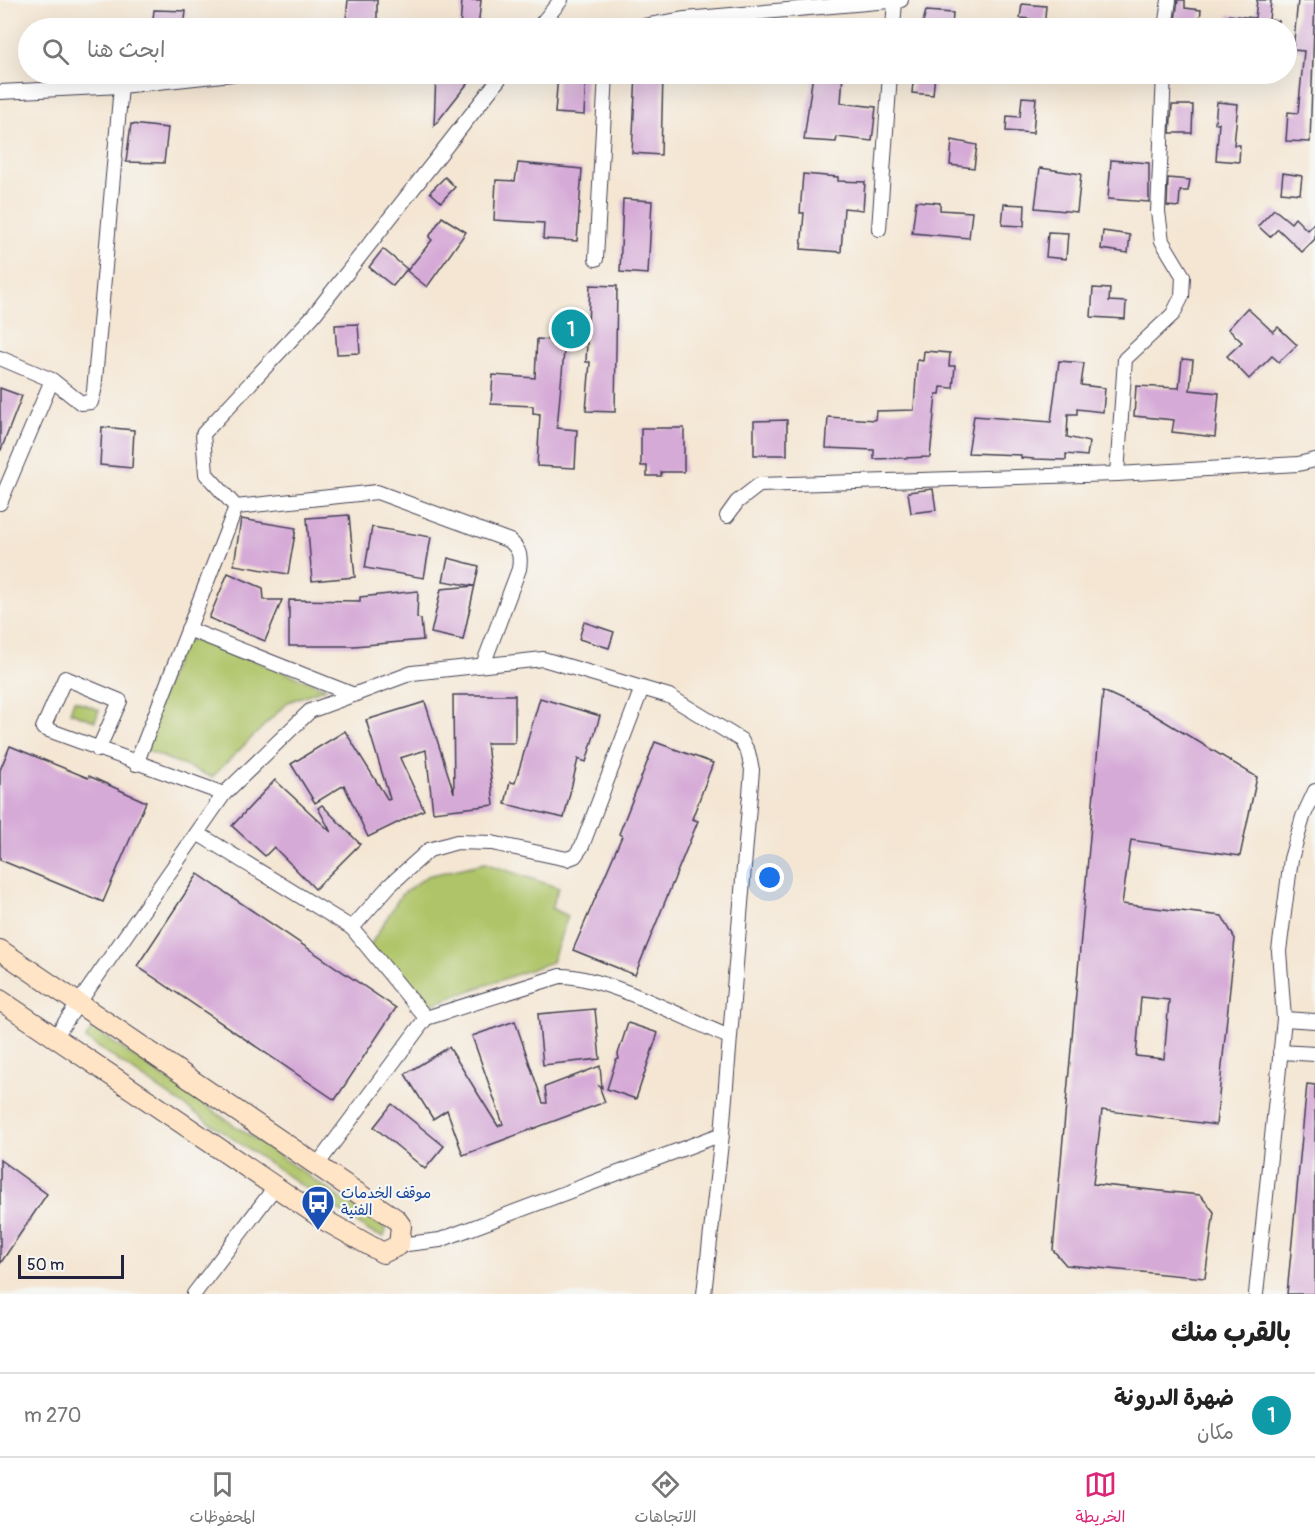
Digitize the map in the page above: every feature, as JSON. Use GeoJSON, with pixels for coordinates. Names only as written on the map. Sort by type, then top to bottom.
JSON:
{"type":"FeatureCollection","features":[{"type":"Feature","properties":{"kind":"street"},"geometry":{"type":"LineString","coordinates":[[546,18],[561,0]]}},
{"type":"Feature","properties":{"kind":"street"},"geometry":{"type":"LineString","coordinates":[[697,18],[901,0]]}},
{"type":"Feature","properties":{"kind":"street"},"geometry":{"type":"LineString","coordinates":[[1166,18],[1169,0]]}},
{"type":"Feature","properties":{"kind":"street"},"geometry":{"type":"LineString","coordinates":[[894,18],[895,1]]}},
{"type":"Feature","properties":{"kind":"street"},"geometry":{"type":"LineString","coordinates":[[0,92],[140,84]]}},
{"type":"Feature","properties":{"kind":"street"},"geometry":{"type":"LineString","coordinates":[[236,507],[206,474],[203,434],[313,316],[495,84]]}},
{"type":"Feature","properties":{"kind":"street"},"geometry":{"type":"LineString","coordinates":[[596,259],[605,84]]}},
{"type":"Feature","properties":{"kind":"street"},"geometry":{"type":"LineString","coordinates":[[879,229],[889,84]]}},
{"type":"Feature","properties":{"kind":"street"},"geometry":{"type":"LineString","coordinates":[[1117,474],[1125,359],[1173,314],[1182,296],[1183,276],[1162,242],[1158,212],[1164,84]]}},
{"type":"Feature","properties":{"kind":"street"},"geometry":{"type":"LineString","coordinates":[[0,358],[52,380],[81,403],[91,402],[94,391],[121,86]]}},
{"type":"Feature","properties":{"kind":"street"},"geometry":{"type":"LineString","coordinates":[[0,503],[52,380]]}},
{"type":"Feature","properties":{"kind":"street"},"geometry":{"type":"LineString","coordinates":[[727,516],[737,502],[759,485],[1117,474],[1298,464],[1315,460]]}},
{"type":"Feature","properties":{"kind":"street"},"geometry":{"type":"LineString","coordinates":[[236,507],[378,492],[510,541],[517,547],[520,557],[519,569],[483,665]]}},
{"type":"Feature","properties":{"kind":"street"},"geometry":{"type":"LineString","coordinates":[[136,764],[236,507]]}},
{"type":"Feature","properties":{"kind":"street"},"geometry":{"type":"LineString","coordinates":[[189,629],[354,695]]}},
{"type":"Feature","properties":{"kind":"street"},"geometry":{"type":"LineString","coordinates":[[56,1037],[224,794],[310,711],[412,673],[543,658],[669,696],[741,740],[748,752],[752,770],[722,1134],[704,1294]]}},
{"type":"Feature","properties":{"kind":"street"},"geometry":{"type":"LineString","coordinates":[[98,750],[120,700],[65,678],[43,728],[98,750],[136,764],[224,794]]}},
{"type":"Feature","properties":{"kind":"street"},"geometry":{"type":"LineString","coordinates":[[352,928],[390,885],[429,850],[457,842],[492,843],[559,859],[575,856],[582,846],[642,688]]}},
{"type":"Feature","properties":{"kind":"street"},"geometry":{"type":"LineString","coordinates":[[1256,1294],[1284,1019],[1279,951],[1288,882],[1303,817],[1315,791]]}},
{"type":"Feature","properties":{"kind":"street"},"geometry":{"type":"LineString","coordinates":[[197,833],[352,928],[426,1018]]}},
{"type":"Feature","properties":{"kind":"street"},"geometry":{"type":"LineString","coordinates":[[0,950],[396,1219],[401,1226],[399,1245]]}},
{"type":"Feature","properties":{"kind":"street"},"geometry":{"type":"LineString","coordinates":[[317,1165],[426,1018],[560,976],[573,976],[598,982],[729,1037]]}},
{"type":"Feature","properties":{"kind":"street"},"geometry":{"type":"LineString","coordinates":[[0,1000],[275,1188],[370,1248],[383,1253],[392,1251],[399,1245],[440,1240],[722,1134]]}},
{"type":"Feature","properties":{"kind":"street"},"geometry":{"type":"LineString","coordinates":[[1284,1019],[1315,1021]]}},
{"type":"Feature","properties":{"kind":"street"},"geometry":{"type":"LineString","coordinates":[[1280,1052],[1315,1054]]}},
{"type":"Feature","properties":{"kind":"street"},"geometry":{"type":"LineString","coordinates":[[194,1294],[275,1188]]}},
{"type":"Feature","properties":{"kind":"green space"},"geometry":{"type":"Polygon","coordinates":[[[197,639],[326,688],[288,702],[212,777],[141,748],[184,640],[197,639]]]}},
{"type":"Feature","properties":{"kind":"green space"},"geometry":{"type":"Polygon","coordinates":[[[74,700],[99,710],[95,721],[70,712],[74,700]]]}},
{"type":"Feature","properties":{"kind":"green space"},"geometry":{"type":"Polygon","coordinates":[[[485,863],[559,888],[551,908],[568,916],[552,962],[427,1006],[363,957],[401,895],[427,876],[485,863]]]}},
{"type":"Feature","properties":{"kind":"green space"},"geometry":{"type":"Polygon","coordinates":[[[92,1028],[383,1227],[386,1231],[384,1237],[372,1233],[86,1039],[92,1028]]]}},
{"type":"Feature","properties":{"kind":"building"},"geometry":{"type":"Polygon","coordinates":[[[348,0],[377,0],[377,18],[346,18],[348,0]]]}},
{"type":"Feature","properties":{"kind":"building"},"geometry":{"type":"Polygon","coordinates":[[[462,0],[481,0],[479,18],[461,18],[462,0]]]}},
{"type":"Feature","properties":{"kind":"building"},"geometry":{"type":"Polygon","coordinates":[[[1178,0],[1185,0],[1185,8],[1201,10],[1200,18],[1175,18],[1178,0]]]}},
{"type":"Feature","properties":{"kind":"building"},"geometry":{"type":"Polygon","coordinates":[[[1257,0],[1271,0],[1269,18],[1255,18],[1257,0]]]}},
{"type":"Feature","properties":{"kind":"building"},"geometry":{"type":"Polygon","coordinates":[[[1298,0],[1315,0],[1310,142],[1286,141],[1288,112],[1298,113],[1304,51],[1297,50],[1298,0]]]}},
{"type":"Feature","properties":{"kind":"building"},"geometry":{"type":"Polygon","coordinates":[[[1022,4],[1046,6],[1045,18],[1020,18],[1022,4]]]}},
{"type":"Feature","properties":{"kind":"building"},"geometry":{"type":"Polygon","coordinates":[[[154,10],[186,11],[185,18],[153,18],[154,10]]]}},
{"type":"Feature","properties":{"kind":"building"},"geometry":{"type":"Polygon","coordinates":[[[926,11],[953,13],[953,18],[924,18],[926,11]]]}},
{"type":"Feature","properties":{"kind":"building"},"geometry":{"type":"Polygon","coordinates":[[[1229,15],[1255,18],[1229,18],[1229,15]]]}},
{"type":"Feature","properties":{"kind":"building"},"geometry":{"type":"Polygon","coordinates":[[[436,84],[467,84],[434,126],[436,84]]]}},
{"type":"Feature","properties":{"kind":"building"},"geometry":{"type":"Polygon","coordinates":[[[557,84],[586,84],[584,115],[555,113],[557,84]]]}},
{"type":"Feature","properties":{"kind":"building"},"geometry":{"type":"Polygon","coordinates":[[[635,84],[663,84],[661,155],[632,153],[635,84]]]}},
{"type":"Feature","properties":{"kind":"building"},"geometry":{"type":"Polygon","coordinates":[[[812,84],[842,84],[841,103],[876,107],[872,141],[837,137],[836,142],[804,140],[812,84]]]}},
{"type":"Feature","properties":{"kind":"building"},"geometry":{"type":"Polygon","coordinates":[[[913,84],[934,84],[933,95],[912,93],[913,84]]]}},
{"type":"Feature","properties":{"kind":"building"},"geometry":{"type":"Polygon","coordinates":[[[1022,97],[1036,98],[1033,133],[1006,131],[1007,116],[1020,117],[1022,97]]]}},
{"type":"Feature","properties":{"kind":"building"},"geometry":{"type":"Polygon","coordinates":[[[1217,102],[1238,104],[1234,145],[1240,145],[1239,162],[1216,160],[1219,123],[1215,123],[1217,102]]]}},
{"type":"Feature","properties":{"kind":"building"},"geometry":{"type":"Polygon","coordinates":[[[1172,105],[1193,105],[1192,133],[1170,133],[1172,105]]]}},
{"type":"Feature","properties":{"kind":"building"},"geometry":{"type":"Polygon","coordinates":[[[131,124],[168,128],[164,163],[126,162],[131,124]]]}},
{"type":"Feature","properties":{"kind":"building"},"geometry":{"type":"Polygon","coordinates":[[[952,140],[977,145],[974,168],[950,165],[952,140]]]}},
{"type":"Feature","properties":{"kind":"building"},"geometry":{"type":"Polygon","coordinates":[[[1111,160],[1149,163],[1149,202],[1108,199],[1111,160]]]}},
{"type":"Feature","properties":{"kind":"building"},"geometry":{"type":"Polygon","coordinates":[[[518,163],[582,169],[577,241],[543,239],[544,223],[494,220],[496,180],[515,181],[518,163]]]}},
{"type":"Feature","properties":{"kind":"building"},"geometry":{"type":"Polygon","coordinates":[[[1040,168],[1081,174],[1077,212],[1035,208],[1040,168]]]}},
{"type":"Feature","properties":{"kind":"building"},"geometry":{"type":"Polygon","coordinates":[[[1283,173],[1302,176],[1300,194],[1281,192],[1283,173]]]}},
{"type":"Feature","properties":{"kind":"building"},"geometry":{"type":"Polygon","coordinates":[[[803,174],[838,177],[838,181],[865,182],[863,210],[844,208],[841,252],[801,249],[804,213],[800,213],[803,174]]]}},
{"type":"Feature","properties":{"kind":"building"},"geometry":{"type":"Polygon","coordinates":[[[445,177],[455,187],[441,202],[430,192],[445,177]]]}},
{"type":"Feature","properties":{"kind":"building"},"geometry":{"type":"Polygon","coordinates":[[[1168,178],[1190,180],[1188,191],[1180,191],[1179,207],[1167,206],[1168,178]]]}},
{"type":"Feature","properties":{"kind":"building"},"geometry":{"type":"Polygon","coordinates":[[[623,199],[652,201],[648,274],[620,272],[623,199]]]}},
{"type":"Feature","properties":{"kind":"building"},"geometry":{"type":"Polygon","coordinates":[[[916,201],[940,203],[940,210],[972,212],[969,238],[912,233],[916,201]]]}},
{"type":"Feature","properties":{"kind":"building"},"geometry":{"type":"Polygon","coordinates":[[[1004,204],[1025,205],[1024,226],[1002,225],[1004,204]]]}},
{"type":"Feature","properties":{"kind":"building"},"geometry":{"type":"Polygon","coordinates":[[[1274,209],[1291,223],[1295,218],[1307,230],[1315,222],[1315,239],[1302,252],[1278,229],[1270,237],[1258,226],[1274,209]]]}},
{"type":"Feature","properties":{"kind":"building"},"geometry":{"type":"Polygon","coordinates":[[[442,217],[466,232],[427,287],[407,271],[432,240],[429,237],[442,217]]]}},
{"type":"Feature","properties":{"kind":"building"},"geometry":{"type":"Polygon","coordinates":[[[1103,231],[1130,235],[1128,253],[1101,249],[1103,231]]]}},
{"type":"Feature","properties":{"kind":"building"},"geometry":{"type":"Polygon","coordinates":[[[1048,232],[1068,233],[1066,259],[1046,257],[1048,232]]]}},
{"type":"Feature","properties":{"kind":"building"},"geometry":{"type":"Polygon","coordinates":[[[383,249],[407,269],[393,286],[369,267],[383,249]]]}},
{"type":"Feature","properties":{"kind":"building"},"geometry":{"type":"Polygon","coordinates":[[[590,285],[617,286],[615,412],[586,411],[590,362],[586,362],[590,285]]]}},
{"type":"Feature","properties":{"kind":"building"},"geometry":{"type":"Polygon","coordinates":[[[1093,288],[1110,289],[1109,301],[1126,302],[1125,319],[1091,317],[1093,288]]]}},
{"type":"Feature","properties":{"kind":"building"},"geometry":{"type":"Polygon","coordinates":[[[1247,308],[1273,332],[1278,327],[1297,345],[1279,362],[1272,356],[1249,379],[1227,356],[1242,342],[1228,329],[1247,308]]]}},
{"type":"Feature","properties":{"kind":"building"},"geometry":{"type":"Polygon","coordinates":[[[358,324],[360,353],[337,354],[335,325],[358,324]]]}},
{"type":"Feature","properties":{"kind":"building"},"geometry":{"type":"Polygon","coordinates":[[[537,339],[565,341],[557,428],[577,430],[575,468],[537,466],[540,414],[533,413],[533,406],[491,404],[493,375],[535,378],[537,339]]]}},
{"type":"Feature","properties":{"kind":"building"},"geometry":{"type":"Polygon","coordinates":[[[924,351],[950,353],[949,366],[955,366],[953,388],[941,387],[940,394],[936,394],[930,457],[874,459],[874,450],[826,448],[828,417],[875,420],[876,411],[914,410],[917,360],[923,361],[924,351]]]}},
{"type":"Feature","properties":{"kind":"building"},"geometry":{"type":"Polygon","coordinates":[[[1182,359],[1193,360],[1190,390],[1219,393],[1215,437],[1172,432],[1174,420],[1134,416],[1136,386],[1179,388],[1182,359]]]}},
{"type":"Feature","properties":{"kind":"building"},"geometry":{"type":"Polygon","coordinates":[[[1059,361],[1084,363],[1081,385],[1105,388],[1103,412],[1077,409],[1077,414],[1068,414],[1067,437],[1089,442],[1087,456],[1066,454],[1066,460],[968,453],[974,416],[1051,422],[1059,361]]]}},
{"type":"Feature","properties":{"kind":"building"},"geometry":{"type":"Polygon","coordinates":[[[0,388],[22,396],[1,450],[0,449],[0,388]]]}},
{"type":"Feature","properties":{"kind":"building"},"geometry":{"type":"Polygon","coordinates":[[[787,420],[787,455],[754,455],[754,421],[787,420]]]}},
{"type":"Feature","properties":{"kind":"building"},"geometry":{"type":"Polygon","coordinates":[[[102,427],[134,430],[132,468],[100,465],[102,427]]]}},
{"type":"Feature","properties":{"kind":"building"},"geometry":{"type":"Polygon","coordinates":[[[641,428],[684,428],[684,472],[661,472],[661,476],[647,476],[647,466],[641,466],[641,428]]]}},
{"type":"Feature","properties":{"kind":"building"},"geometry":{"type":"Polygon","coordinates":[[[933,489],[936,510],[911,513],[908,492],[933,489]]]}},
{"type":"Feature","properties":{"kind":"building"},"geometry":{"type":"Polygon","coordinates":[[[349,515],[355,577],[312,581],[307,518],[349,515]]]}},
{"type":"Feature","properties":{"kind":"building"},"geometry":{"type":"Polygon","coordinates":[[[241,519],[296,528],[288,574],[234,565],[241,519]]]}},
{"type":"Feature","properties":{"kind":"building"},"geometry":{"type":"Polygon","coordinates":[[[372,527],[431,537],[424,578],[365,568],[372,527]]]}},
{"type":"Feature","properties":{"kind":"building"},"geometry":{"type":"Polygon","coordinates":[[[448,558],[479,566],[463,640],[431,633],[441,589],[474,586],[443,581],[448,558]]]}},
{"type":"Feature","properties":{"kind":"building"},"geometry":{"type":"Polygon","coordinates":[[[228,573],[263,588],[264,600],[282,600],[265,641],[209,618],[228,573]]]}},
{"type":"Feature","properties":{"kind":"building"},"geometry":{"type":"Polygon","coordinates":[[[418,591],[417,618],[421,619],[423,640],[354,646],[289,646],[289,600],[360,601],[360,597],[418,591]]]}},
{"type":"Feature","properties":{"kind":"building"},"geometry":{"type":"Polygon","coordinates":[[[584,622],[614,632],[609,648],[579,639],[584,622]]]}},
{"type":"Feature","properties":{"kind":"building"},"geometry":{"type":"Polygon","coordinates":[[[1103,691],[1149,712],[1257,777],[1240,856],[1131,840],[1122,904],[1222,916],[1235,939],[1216,1125],[1102,1110],[1093,1184],[1200,1195],[1214,1212],[1205,1278],[1066,1265],[1053,1250],[1103,691]],[[1141,997],[1136,1056],[1164,1059],[1169,1000],[1141,997]]]}},
{"type":"Feature","properties":{"kind":"building"},"geometry":{"type":"Polygon","coordinates":[[[453,695],[515,695],[515,743],[487,743],[494,805],[433,812],[426,750],[400,758],[424,810],[368,837],[344,785],[315,803],[291,764],[345,731],[388,800],[390,799],[366,720],[425,702],[454,793],[453,695]]]}},
{"type":"Feature","properties":{"kind":"building"},"geometry":{"type":"Polygon","coordinates":[[[540,698],[600,716],[586,762],[578,759],[564,818],[505,804],[510,782],[515,783],[540,698]]]}},
{"type":"Feature","properties":{"kind":"building"},"geometry":{"type":"Polygon","coordinates":[[[655,742],[713,763],[692,819],[698,821],[635,975],[573,950],[622,836],[619,834],[655,742]]]}},
{"type":"Feature","properties":{"kind":"building"},"geometry":{"type":"Polygon","coordinates":[[[10,746],[88,778],[89,776],[146,802],[103,902],[0,860],[0,770],[10,746]]]}},
{"type":"Feature","properties":{"kind":"building"},"geometry":{"type":"Polygon","coordinates":[[[275,780],[331,832],[318,808],[322,805],[360,844],[315,889],[274,847],[265,856],[232,826],[275,780]]]}},
{"type":"Feature","properties":{"kind":"building"},"geometry":{"type":"Polygon","coordinates":[[[198,874],[396,1008],[335,1100],[137,966],[198,874]]]}},
{"type":"Feature","properties":{"kind":"building"},"geometry":{"type":"Polygon","coordinates":[[[595,1009],[600,1059],[543,1065],[538,1014],[595,1009]]]}},
{"type":"Feature","properties":{"kind":"building"},"geometry":{"type":"Polygon","coordinates":[[[515,1021],[543,1103],[547,1103],[545,1087],[600,1066],[602,1088],[599,1086],[605,1102],[463,1155],[447,1110],[433,1119],[405,1074],[449,1047],[498,1126],[503,1124],[472,1036],[515,1021]]]}},
{"type":"Feature","properties":{"kind":"building"},"geometry":{"type":"Polygon","coordinates":[[[628,1023],[658,1033],[636,1099],[607,1089],[616,1060],[619,1059],[618,1054],[628,1023]]]}},
{"type":"Feature","properties":{"kind":"building"},"geometry":{"type":"Polygon","coordinates":[[[1307,1084],[1315,1085],[1315,1294],[1287,1294],[1307,1084]]]}},
{"type":"Feature","properties":{"kind":"building"},"geometry":{"type":"Polygon","coordinates":[[[392,1104],[444,1146],[425,1169],[374,1127],[392,1104]]]}},
{"type":"Feature","properties":{"kind":"building"},"geometry":{"type":"Polygon","coordinates":[[[0,1160],[47,1194],[0,1264],[0,1160]]]}},
{"type":"Feature","properties":{"kind":"place","name":"ضهرة الدرونة"},"geometry":{"type":"Point","coordinates":[571,329]}},
{"type":"Feature","properties":{"kind":"place","name":"موقف الخدمات الفنية"},"geometry":{"type":"Point","coordinates":[318,1231]}}]}
